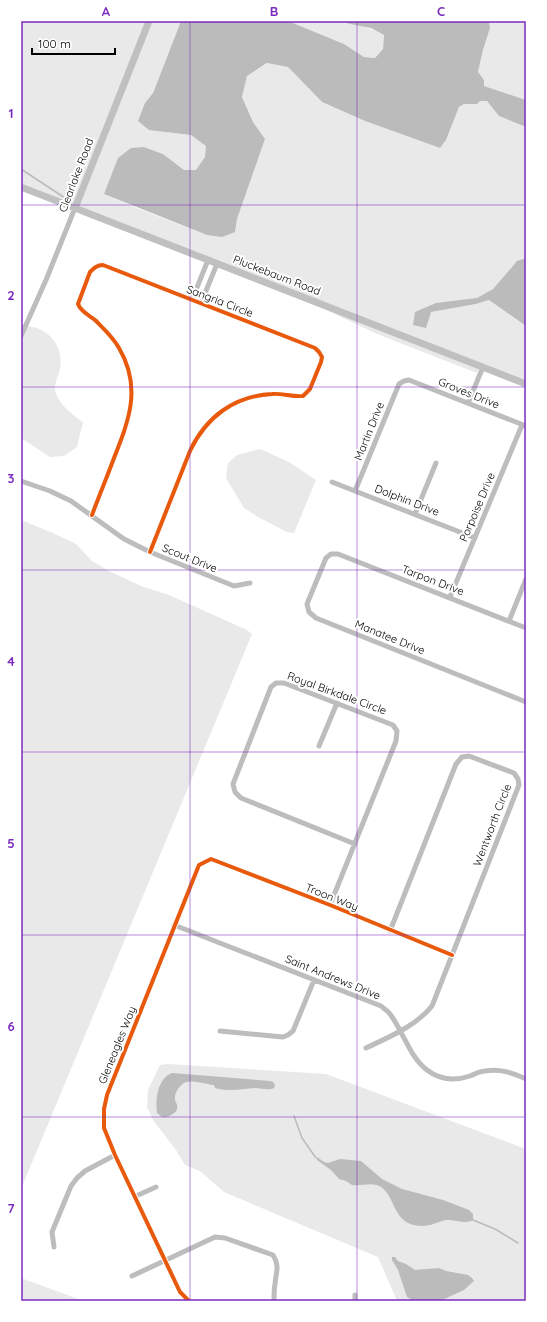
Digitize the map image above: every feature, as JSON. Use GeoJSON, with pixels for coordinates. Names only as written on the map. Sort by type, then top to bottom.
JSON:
{"type":"FeatureCollection","features":[{"type":"Feature","properties":{"kind":"street","name":"Clearlake Road"},"geometry":{"type":"LineString","coordinates":[[21,336],[46,280],[149,21]]}},
{"type":"Feature","properties":{"kind":"street","name":"Pluckebaum Road"},"geometry":{"type":"LineString","coordinates":[[21,187],[526,384]]}},
{"type":"Feature","properties":{"kind":"street"},"geometry":{"type":"LineString","coordinates":[[192,300],[208,260]]}},
{"type":"Feature","properties":{"kind":"street"},"geometry":{"type":"LineString","coordinates":[[201,303],[217,264]]}},
{"type":"Feature","properties":{"kind":"street","name":"Sangria Circle"},"geometry":{"type":"LineString","coordinates":[[92,515],[126,427],[132,400],[131,385],[126,364],[119,348],[108,332],[80,308],[78,304],[90,272],[98,265],[103,265],[315,348],[322,357],[321,362],[310,389],[303,396],[273,394],[239,400],[219,412],[206,424],[196,438],[190,451],[150,552]]}},
{"type":"Feature","properties":{"kind":"street"},"geometry":{"type":"LineString","coordinates":[[468,403],[483,367]]}},
{"type":"Feature","properties":{"kind":"street","name":"Groves Drive"},"geometry":{"type":"LineString","coordinates":[[404,381],[409,380],[524,425]]}},
{"type":"Feature","properties":{"kind":"street","name":"Martin Drive"},"geometry":{"type":"LineString","coordinates":[[355,491],[399,384],[404,381]]}},
{"type":"Feature","properties":{"kind":"street","name":"Porpoise Drive"},"geometry":{"type":"LineString","coordinates":[[450,597],[524,425]]}},
{"type":"Feature","properties":{"kind":"street"},"geometry":{"type":"LineString","coordinates":[[415,514],[436,463]]}},
{"type":"Feature","properties":{"kind":"street","name":"Scout Drive"},"geometry":{"type":"LineString","coordinates":[[21,481],[50,491],[71,501],[124,539],[150,552],[234,586],[250,583]]}},
{"type":"Feature","properties":{"kind":"street","name":"Dolphin Drive"},"geometry":{"type":"LineString","coordinates":[[332,482],[475,538]]}},
{"type":"Feature","properties":{"kind":"street","name":"Tarpon Drive"},"geometry":{"type":"LineString","coordinates":[[331,554],[338,554],[526,628]]}},
{"type":"Feature","properties":{"kind":"street","name":"Manatee Drive"},"geometry":{"type":"LineString","coordinates":[[331,554],[326,558],[307,604],[309,612],[316,618],[526,702]]}},
{"type":"Feature","properties":{"kind":"street"},"geometry":{"type":"LineString","coordinates":[[509,621],[526,579]]}},
{"type":"Feature","properties":{"kind":"street","name":"Royal Birkdale Circle"},"geometry":{"type":"LineString","coordinates":[[330,905],[355,844],[396,741],[397,731],[393,725],[284,682],[276,683],[271,687],[233,784],[235,792],[241,798],[355,844]]}},
{"type":"Feature","properties":{"kind":"street"},"geometry":{"type":"LineString","coordinates":[[319,746],[336,703]]}},
{"type":"Feature","properties":{"kind":"street","name":"Wentworth Circle"},"geometry":{"type":"LineString","coordinates":[[366,1048],[400,1031],[425,1015],[432,1006],[519,785],[518,778],[514,773],[469,756],[462,758],[456,764],[390,931]]}},
{"type":"Feature","properties":{"kind":"street","name":"Troon Way"},"geometry":{"type":"LineString","coordinates":[[204,861],[211,859],[330,905],[390,931],[452,955]]}},
{"type":"Feature","properties":{"kind":"street","name":"Gleneagles Way"},"geometry":{"type":"LineString","coordinates":[[189,1301],[180,1292],[115,1154],[104,1128],[104,1109],[107,1095],[198,865],[204,861]]}},
{"type":"Feature","properties":{"kind":"street","name":"Saint Andrews Drive"},"geometry":{"type":"LineString","coordinates":[[174,925],[381,1006],[390,1013],[420,1063],[428,1070],[441,1077],[455,1079],[484,1071],[503,1070],[526,1079]]}},
{"type":"Feature","properties":{"kind":"street"},"geometry":{"type":"LineString","coordinates":[[220,1031],[283,1037],[288,1035],[293,1031],[314,980]]}},
{"type":"Feature","properties":{"kind":"street"},"geometry":{"type":"LineString","coordinates":[[54,1247],[52,1232],[71,1186],[85,1171],[115,1154]]}},
{"type":"Feature","properties":{"kind":"street"},"geometry":{"type":"LineString","coordinates":[[136,1196],[156,1187]]}},
{"type":"Feature","properties":{"kind":"street"},"geometry":{"type":"LineString","coordinates":[[132,1276],[214,1237],[225,1238],[273,1255],[277,1261],[274,1301]]}},
{"type":"Feature","properties":{"kind":"shaded area"},"geometry":{"type":"Polygon","coordinates":[[[21,21],[146,21],[73,204],[21,183],[21,21]]]}},
{"type":"Feature","properties":{"kind":"shaded area"},"geometry":{"type":"Polygon","coordinates":[[[152,21],[181,21],[153,93],[145,103],[167,132],[191,135],[207,146],[205,157],[196,171],[184,170],[163,154],[144,147],[104,194],[207,235],[235,232],[237,219],[265,139],[253,122],[242,97],[247,76],[268,63],[288,67],[322,102],[365,121],[440,148],[446,140],[459,107],[464,104],[477,104],[480,101],[487,101],[499,116],[526,127],[526,258],[516,263],[493,289],[479,297],[431,312],[476,304],[489,300],[526,326],[526,381],[79,206],[152,21]]]}},
{"type":"Feature","properties":{"kind":"shaded area"},"geometry":{"type":"Polygon","coordinates":[[[181,21],[288,21],[344,44],[364,57],[375,58],[383,49],[384,35],[371,28],[342,21],[489,21],[490,28],[478,72],[484,80],[484,86],[526,100],[526,127],[499,116],[487,101],[480,101],[477,104],[464,104],[459,107],[446,140],[440,148],[365,121],[322,102],[288,67],[267,63],[247,76],[242,97],[253,122],[265,139],[237,219],[235,232],[222,237],[207,235],[104,194],[118,158],[131,148],[144,147],[163,154],[184,170],[196,170],[205,157],[206,146],[191,135],[149,130],[138,121],[145,103],[153,93],[181,21]]]}},
{"type":"Feature","properties":{"kind":"shaded area"},"geometry":{"type":"Polygon","coordinates":[[[288,21],[325,21],[350,23],[361,26],[384,35],[383,49],[375,58],[364,57],[344,44],[288,21]]]}},
{"type":"Feature","properties":{"kind":"shaded area"},"geometry":{"type":"Polygon","coordinates":[[[489,21],[526,21],[526,100],[483,86],[478,72],[490,28],[489,21]]]}},
{"type":"Feature","properties":{"kind":"shaded area"},"geometry":{"type":"Polygon","coordinates":[[[526,258],[526,326],[489,300],[476,304],[431,312],[426,328],[413,325],[415,312],[436,303],[477,298],[493,289],[517,261],[526,258]]]}},
{"type":"Feature","properties":{"kind":"shaded area"},"geometry":{"type":"Polygon","coordinates":[[[316,305],[479,369],[477,373],[377,334],[316,305]]]}},
{"type":"Feature","properties":{"kind":"shaded area"},"geometry":{"type":"Polygon","coordinates":[[[27,326],[35,327],[48,334],[57,346],[61,361],[55,388],[56,395],[66,408],[83,422],[77,447],[64,456],[50,457],[21,438],[21,339],[27,326]]]}},
{"type":"Feature","properties":{"kind":"shaded area"},"geometry":{"type":"Polygon","coordinates":[[[260,449],[289,462],[316,480],[294,533],[287,532],[244,508],[226,478],[228,463],[237,455],[260,449]]]}},
{"type":"Feature","properties":{"kind":"shaded area"},"geometry":{"type":"Polygon","coordinates":[[[21,520],[76,544],[92,561],[111,572],[141,586],[169,595],[247,630],[252,634],[21,1189],[21,520]]]}},
{"type":"Feature","properties":{"kind":"shaded area"},"geometry":{"type":"Polygon","coordinates":[[[168,1064],[326,1074],[526,1149],[526,1301],[397,1301],[378,1257],[224,1192],[200,1171],[185,1165],[176,1150],[153,1120],[147,1107],[148,1090],[160,1065],[168,1064]]]}},
{"type":"Feature","properties":{"kind":"shaded area"},"geometry":{"type":"Polygon","coordinates":[[[172,1073],[270,1081],[275,1085],[274,1088],[269,1089],[255,1088],[230,1090],[215,1088],[214,1085],[200,1082],[186,1082],[176,1092],[176,1111],[171,1115],[162,1117],[157,1113],[158,1090],[163,1079],[172,1073]]]}},
{"type":"Feature","properties":{"kind":"shaded area"},"geometry":{"type":"Polygon","coordinates":[[[317,1157],[328,1163],[340,1159],[361,1161],[382,1179],[402,1189],[443,1200],[469,1210],[473,1214],[473,1220],[463,1222],[446,1220],[425,1226],[412,1225],[404,1221],[399,1215],[388,1194],[383,1189],[374,1184],[352,1185],[339,1179],[331,1170],[317,1160],[317,1157]]]}},
{"type":"Feature","properties":{"kind":"shaded area"},"geometry":{"type":"Polygon","coordinates":[[[392,1257],[395,1257],[398,1261],[415,1270],[439,1268],[446,1271],[468,1275],[474,1281],[464,1290],[440,1301],[414,1301],[407,1297],[392,1257]]]}},
{"type":"Feature","properties":{"kind":"shaded area"},"geometry":{"type":"Polygon","coordinates":[[[21,1278],[84,1301],[21,1301],[21,1278]]]}},
{"type":"Feature","properties":{"kind":"waterway"},"geometry":{"type":"LineString","coordinates":[[21,169],[65,198]]}},
{"type":"Feature","properties":{"kind":"waterway"},"geometry":{"type":"LineString","coordinates":[[294,1116],[302,1138],[316,1158]]}},
{"type":"Feature","properties":{"kind":"waterway"},"geometry":{"type":"LineString","coordinates":[[473,1220],[495,1229],[518,1243]]}},
{"type":"Feature","properties":{"kind":"cycle path"},"geometry":{"type":"LineString","coordinates":[[92,515],[124,430],[131,403],[130,376],[126,362],[117,344],[95,320],[79,307],[78,304],[90,272],[94,268],[103,265],[315,348],[322,357],[321,362],[310,389],[303,396],[272,394],[245,399],[223,410],[204,428],[190,451],[150,552]]}},
{"type":"Feature","properties":{"kind":"cycle path"},"geometry":{"type":"LineString","coordinates":[[189,1301],[180,1292],[115,1155],[104,1128],[104,1109],[107,1095],[199,865],[211,859],[330,905],[452,955]]}}]}
